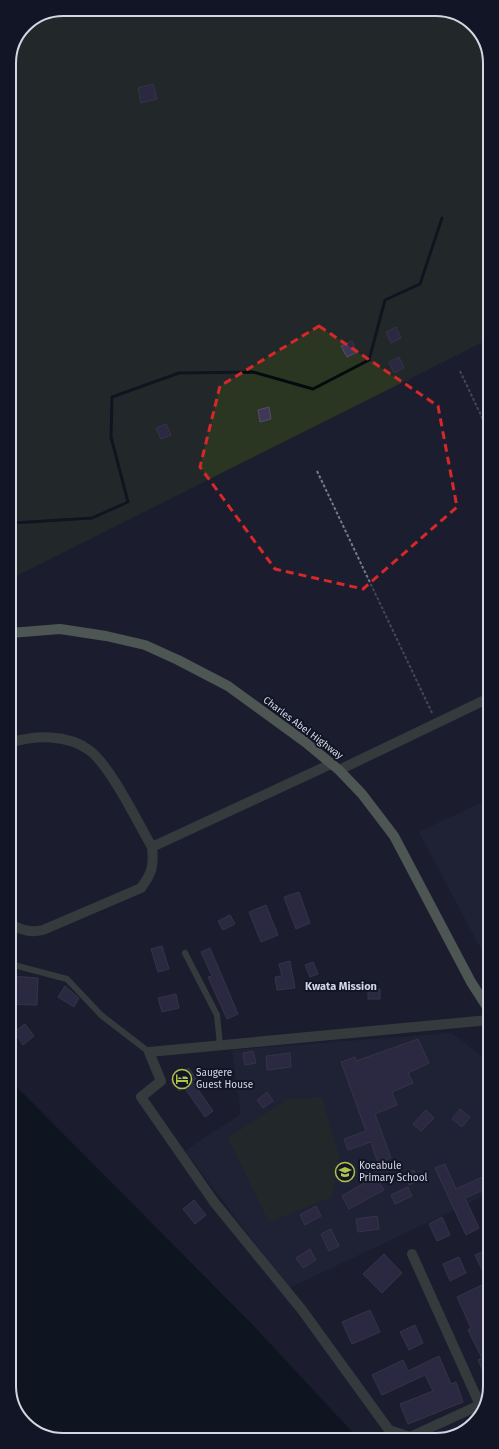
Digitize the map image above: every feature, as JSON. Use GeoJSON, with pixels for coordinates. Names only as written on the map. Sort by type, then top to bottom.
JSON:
{"type":"FeatureCollection","features":[{"type":"Feature","properties":{"kind":"main road","name":"Charles Abel Highway"},"geometry":{"type":"LineString","coordinates":[[16,633],[60,630],[106,636],[145,645],[228,686],[305,742],[335,767],[362,794],[394,836],[471,982],[483,1000]]}},
{"type":"Feature","properties":{"kind":"street"},"geometry":{"type":"LineString","coordinates":[[152,847],[436,723],[483,701]]}},
{"type":"Feature","properties":{"kind":"street"},"geometry":{"type":"LineString","coordinates":[[16,742],[48,737],[70,740],[90,750],[105,766],[152,847],[153,861],[150,874],[141,888],[43,930],[33,932],[24,931],[16,927]]}},
{"type":"Feature","properties":{"kind":"street"},"geometry":{"type":"LineString","coordinates":[[398,1433],[389,1430],[302,1310],[214,1202],[141,1097],[161,1081],[149,1052],[483,1021]]}},
{"type":"Feature","properties":{"kind":"street"},"geometry":{"type":"LineString","coordinates":[[412,1254],[481,1401]]}},
{"type":"Feature","properties":{"kind":"street"},"geometry":{"type":"LineString","coordinates":[[419,1433],[479,1405]]}},
{"type":"Feature","properties":{"kind":"lane"},"geometry":{"type":"LineString","coordinates":[[185,953],[217,1015],[220,1045]]}},
{"type":"Feature","properties":{"kind":"lane"},"geometry":{"type":"LineString","coordinates":[[16,966],[67,979],[101,1015],[149,1052]]}},
{"type":"Feature","properties":{"kind":"path"},"geometry":{"type":"LineString","coordinates":[[460,371],[483,419]]}},
{"type":"Feature","properties":{"kind":"path"},"geometry":{"type":"LineString","coordinates":[[317,471],[436,723]]}},
{"type":"Feature","properties":{"kind":"highlighted area"},"geometry":{"type":"Polygon","coordinates":[[[319,326],[438,406],[457,507],[363,589],[275,569],[200,467],[220,386],[319,326]]]}},
{"type":"Feature","properties":{"kind":"shaded area"},"geometry":{"type":"Polygon","coordinates":[[[483,802],[483,953],[419,832],[483,802]]]}},
{"type":"Feature","properties":{"kind":"shaded area","name":"Koeabule Primary School"},"geometry":{"type":"Polygon","coordinates":[[[452,1033],[483,1057],[483,1196],[289,1288],[185,1151],[241,1114],[232,1050],[452,1033]]]}},
{"type":"Feature","properties":{"kind":"shaded area"},"geometry":{"type":"Polygon","coordinates":[[[16,1086],[254,1326],[353,1433],[60,1433],[48,1431],[30,1419],[21,1407],[16,1392],[16,1086]]]}},
{"type":"Feature","properties":{"kind":"green space"},"geometry":{"type":"Polygon","coordinates":[[[63,16],[439,16],[460,22],[475,37],[483,57],[483,342],[16,576],[16,63],[17,54],[24,37],[37,24],[54,17],[63,16]]]}},
{"type":"Feature","properties":{"kind":"green space"},"geometry":{"type":"Polygon","coordinates":[[[322,1097],[339,1156],[332,1197],[269,1222],[228,1138],[288,1099],[322,1097]]]}},
{"type":"Feature","properties":{"kind":"building"},"geometry":{"type":"Polygon","coordinates":[[[153,84],[157,99],[141,103],[138,88],[153,84]]]}},
{"type":"Feature","properties":{"kind":"building"},"geometry":{"type":"Polygon","coordinates":[[[396,327],[401,338],[391,343],[386,332],[396,327]]]}},
{"type":"Feature","properties":{"kind":"building"},"geometry":{"type":"Polygon","coordinates":[[[352,341],[357,352],[347,357],[341,346],[352,341]]]}},
{"type":"Feature","properties":{"kind":"building"},"geometry":{"type":"Polygon","coordinates":[[[399,357],[404,368],[394,373],[389,362],[399,357]]]}},
{"type":"Feature","properties":{"kind":"building"},"geometry":{"type":"Polygon","coordinates":[[[269,407],[271,419],[260,422],[258,410],[269,407]]]}},
{"type":"Feature","properties":{"kind":"building"},"geometry":{"type":"Polygon","coordinates":[[[166,424],[171,435],[161,439],[156,428],[166,424]]]}},
{"type":"Feature","properties":{"kind":"building"},"geometry":{"type":"Polygon","coordinates":[[[299,892],[310,923],[296,929],[284,897],[299,892]]]}},
{"type":"Feature","properties":{"kind":"building"},"geometry":{"type":"Polygon","coordinates":[[[266,905],[278,935],[261,942],[249,912],[266,905]]]}},
{"type":"Feature","properties":{"kind":"building"},"geometry":{"type":"Polygon","coordinates":[[[230,915],[235,924],[223,930],[218,921],[230,915]]]}},
{"type":"Feature","properties":{"kind":"building"},"geometry":{"type":"Polygon","coordinates":[[[162,946],[169,969],[158,972],[151,949],[162,946]]]}},
{"type":"Feature","properties":{"kind":"building"},"geometry":{"type":"Polygon","coordinates":[[[210,948],[238,1014],[227,1019],[208,977],[212,976],[201,952],[210,948]]]}},
{"type":"Feature","properties":{"kind":"building"},"geometry":{"type":"Polygon","coordinates":[[[290,961],[295,988],[277,990],[275,977],[282,976],[279,964],[290,961]]]}},
{"type":"Feature","properties":{"kind":"building"},"geometry":{"type":"Polygon","coordinates":[[[313,962],[318,974],[310,977],[305,965],[313,962]]]}},
{"type":"Feature","properties":{"kind":"building"},"geometry":{"type":"Polygon","coordinates":[[[16,976],[38,978],[37,1005],[16,1004],[16,976]]]}},
{"type":"Feature","properties":{"kind":"building"},"geometry":{"type":"Polygon","coordinates":[[[65,986],[79,998],[74,1007],[58,997],[65,986]]]}},
{"type":"Feature","properties":{"kind":"building"},"geometry":{"type":"Polygon","coordinates":[[[368,989],[380,989],[380,999],[368,999],[368,989]]]}},
{"type":"Feature","properties":{"kind":"building"},"geometry":{"type":"Polygon","coordinates":[[[176,994],[179,1008],[162,1012],[158,998],[176,994]]]}},
{"type":"Feature","properties":{"kind":"building"},"geometry":{"type":"Polygon","coordinates":[[[25,1024],[34,1036],[23,1045],[16,1035],[16,1031],[25,1024]]]}},
{"type":"Feature","properties":{"kind":"building"},"geometry":{"type":"Polygon","coordinates":[[[418,1039],[429,1063],[408,1073],[413,1083],[392,1092],[397,1105],[375,1114],[391,1158],[378,1163],[371,1142],[348,1150],[344,1139],[366,1131],[341,1062],[355,1057],[356,1061],[418,1039]]]}},
{"type":"Feature","properties":{"kind":"building"},"geometry":{"type":"Polygon","coordinates":[[[253,1051],[256,1063],[245,1065],[243,1053],[253,1051]]]}},
{"type":"Feature","properties":{"kind":"building"},"geometry":{"type":"Polygon","coordinates":[[[290,1053],[291,1067],[267,1070],[266,1056],[290,1053]]]}},
{"type":"Feature","properties":{"kind":"building"},"geometry":{"type":"Polygon","coordinates":[[[189,1068],[196,1079],[192,1081],[213,1111],[205,1117],[184,1087],[179,1091],[171,1080],[189,1068]]]}},
{"type":"Feature","properties":{"kind":"building"},"geometry":{"type":"Polygon","coordinates":[[[267,1092],[273,1101],[263,1108],[257,1100],[267,1092]]]}},
{"type":"Feature","properties":{"kind":"building"},"geometry":{"type":"Polygon","coordinates":[[[460,1109],[470,1117],[462,1127],[452,1119],[460,1109]]]}},
{"type":"Feature","properties":{"kind":"building"},"geometry":{"type":"Polygon","coordinates":[[[426,1110],[434,1118],[421,1131],[413,1124],[426,1110]]]}},
{"type":"Feature","properties":{"kind":"building"},"geometry":{"type":"Polygon","coordinates":[[[445,1164],[456,1189],[483,1177],[483,1190],[465,1198],[479,1228],[466,1235],[435,1168],[445,1164]]]}},
{"type":"Feature","properties":{"kind":"building"},"geometry":{"type":"Polygon","coordinates":[[[414,1170],[418,1181],[409,1185],[405,1174],[414,1170]]]}},
{"type":"Feature","properties":{"kind":"building"},"geometry":{"type":"Polygon","coordinates":[[[376,1176],[384,1190],[349,1209],[342,1196],[376,1176]]]}},
{"type":"Feature","properties":{"kind":"building"},"geometry":{"type":"Polygon","coordinates":[[[408,1187],[412,1196],[395,1204],[391,1195],[408,1187]]]}},
{"type":"Feature","properties":{"kind":"building"},"geometry":{"type":"Polygon","coordinates":[[[194,1200],[206,1215],[195,1224],[183,1209],[194,1200]]]}},
{"type":"Feature","properties":{"kind":"building"},"geometry":{"type":"Polygon","coordinates":[[[316,1206],[321,1216],[305,1225],[300,1215],[316,1206]]]}},
{"type":"Feature","properties":{"kind":"building"},"geometry":{"type":"Polygon","coordinates":[[[377,1216],[379,1229],[358,1232],[356,1219],[377,1216]]]}},
{"type":"Feature","properties":{"kind":"building"},"geometry":{"type":"Polygon","coordinates":[[[442,1217],[450,1235],[437,1241],[429,1224],[442,1217]]]}},
{"type":"Feature","properties":{"kind":"building"},"geometry":{"type":"Polygon","coordinates":[[[331,1229],[339,1246],[329,1251],[321,1234],[331,1229]]]}},
{"type":"Feature","properties":{"kind":"building"},"geometry":{"type":"Polygon","coordinates":[[[310,1249],[316,1260],[303,1268],[296,1258],[310,1249]]]}},
{"type":"Feature","properties":{"kind":"building"},"geometry":{"type":"Polygon","coordinates":[[[483,1251],[483,1272],[475,1255],[483,1251]]]}},
{"type":"Feature","properties":{"kind":"building"},"geometry":{"type":"Polygon","coordinates":[[[384,1254],[402,1273],[382,1293],[363,1274],[384,1254]]]}},
{"type":"Feature","properties":{"kind":"building"},"geometry":{"type":"Polygon","coordinates":[[[459,1257],[466,1273],[450,1281],[443,1264],[459,1257]]]}},
{"type":"Feature","properties":{"kind":"building"},"geometry":{"type":"Polygon","coordinates":[[[483,1284],[483,1371],[478,1360],[482,1358],[468,1330],[471,1328],[457,1297],[483,1284]]]}},
{"type":"Feature","properties":{"kind":"building"},"geometry":{"type":"Polygon","coordinates":[[[370,1310],[380,1332],[352,1344],[342,1322],[370,1310]]]}},
{"type":"Feature","properties":{"kind":"building"},"geometry":{"type":"Polygon","coordinates":[[[415,1325],[423,1343],[409,1350],[400,1332],[415,1325]]]}},
{"type":"Feature","properties":{"kind":"building"},"geometry":{"type":"Polygon","coordinates":[[[439,1356],[451,1384],[456,1382],[463,1402],[408,1424],[400,1404],[433,1391],[425,1375],[382,1395],[372,1375],[403,1360],[408,1371],[439,1356]]]}},
{"type":"Feature","properties":{"kind":"waterway"},"geometry":{"type":"LineString","coordinates":[[16,523],[92,518],[128,502],[111,437],[112,397],[179,373],[253,372],[313,389],[369,360],[385,300],[420,284],[442,218]]}},
{"type":"Feature","properties":{"kind":"place","name":"Saugere Guest House"},"geometry":{"type":"Point","coordinates":[182,1079]}},
{"type":"Feature","properties":{"kind":"place","name":"Koeabule Primary School"},"geometry":{"type":"Point","coordinates":[345,1172]}},
{"type":"Feature","properties":{"kind":"district","name":"Kwata Mission"},"geometry":{"type":"Point","coordinates":[341,986]}}]}
